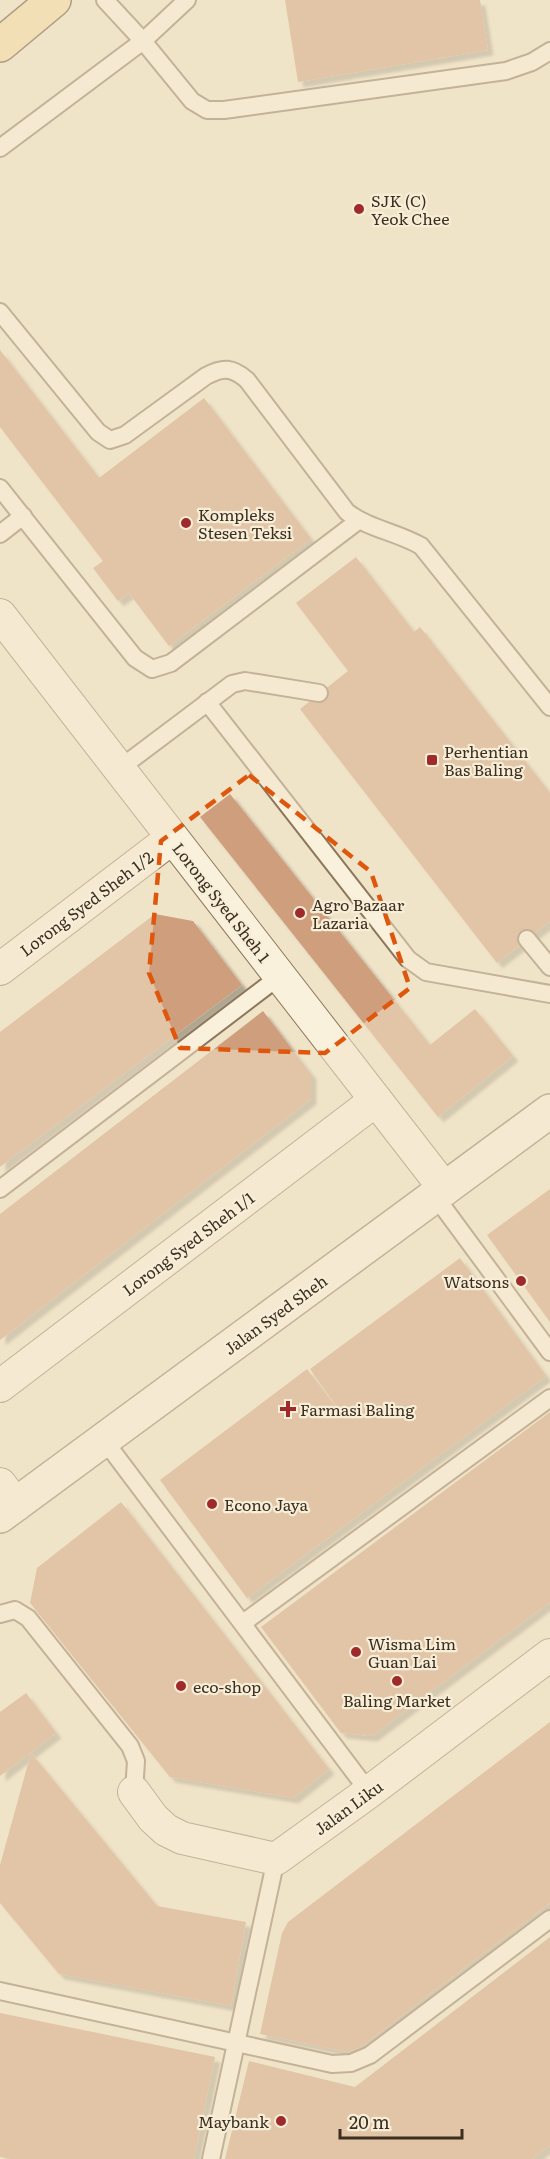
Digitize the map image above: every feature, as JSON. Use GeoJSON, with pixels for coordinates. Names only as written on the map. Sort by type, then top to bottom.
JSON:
{"type":"FeatureCollection","features":[{"type":"Feature","properties":{"kind":"main road"},"geometry":{"type":"LineString","coordinates":[[0,45],[54,0]]}},
{"type":"Feature","properties":{"kind":"street","name":"Lorong Syed Sheh 1"},"geometry":{"type":"LineString","coordinates":[[0,615],[376,1100],[440,1192]]}},
{"type":"Feature","properties":{"kind":"street","name":"Lorong Syed Sheh 1/2"},"geometry":{"type":"LineString","coordinates":[[0,969],[172,837]]}},
{"type":"Feature","properties":{"kind":"street","name":"Lorong Syed Sheh 1/1"},"geometry":{"type":"LineString","coordinates":[[0,1386],[376,1100]]}},
{"type":"Feature","properties":{"kind":"street","name":"Jalan Syed Sheh"},"geometry":{"type":"LineString","coordinates":[[5,1502],[104,1440],[550,1111]]}},
{"type":"Feature","properties":{"kind":"street","name":"Jalan Liku"},"geometry":{"type":"LineString","coordinates":[[276,1859],[550,1655]]}},
{"type":"Feature","properties":{"kind":"street"},"geometry":{"type":"LineString","coordinates":[[134,1792],[153,1818],[166,1830],[182,1838],[276,1859]]}},
{"type":"Feature","properties":{"kind":"lane"},"geometry":{"type":"LineString","coordinates":[[105,0],[143,41],[192,101],[207,110],[506,71],[532,62],[550,51]]}},
{"type":"Feature","properties":{"kind":"lane"},"geometry":{"type":"LineString","coordinates":[[0,148],[143,41],[187,0]]}},
{"type":"Feature","properties":{"kind":"lane"},"geometry":{"type":"LineString","coordinates":[[0,312],[98,432],[110,440],[125,435],[217,370],[228,368],[238,373],[247,380],[346,512],[358,521],[409,539],[421,546],[550,707]]}},
{"type":"Feature","properties":{"kind":"lane"},"geometry":{"type":"LineString","coordinates":[[0,488],[135,658],[152,669],[171,663],[358,521]]}},
{"type":"Feature","properties":{"kind":"lane"},"geometry":{"type":"LineString","coordinates":[[0,534],[22,516]]}},
{"type":"Feature","properties":{"kind":"lane"},"geometry":{"type":"LineString","coordinates":[[119,769],[232,684],[246,681],[319,693]]}},
{"type":"Feature","properties":{"kind":"lane"},"geometry":{"type":"LineString","coordinates":[[207,702],[416,967],[426,972],[550,994]]}},
{"type":"Feature","properties":{"kind":"lane"},"geometry":{"type":"LineString","coordinates":[[527,939],[550,967]]}},
{"type":"Feature","properties":{"kind":"lane"},"geometry":{"type":"LineString","coordinates":[[0,1189],[280,976]]}},
{"type":"Feature","properties":{"kind":"lane"},"geometry":{"type":"LineString","coordinates":[[440,1192],[550,1352]]}},
{"type":"Feature","properties":{"kind":"lane"},"geometry":{"type":"LineString","coordinates":[[243,1623],[550,1398]]}},
{"type":"Feature","properties":{"kind":"lane"},"geometry":{"type":"LineString","coordinates":[[104,1440],[369,1792]]}},
{"type":"Feature","properties":{"kind":"lane"},"geometry":{"type":"LineString","coordinates":[[0,1614],[15,1610],[28,1618],[130,1746],[136,1761],[134,1792]]}},
{"type":"Feature","properties":{"kind":"lane"},"geometry":{"type":"LineString","coordinates":[[211,2159],[276,1859]]}},
{"type":"Feature","properties":{"kind":"lane"},"geometry":{"type":"LineString","coordinates":[[0,1991],[332,2064],[351,2063],[370,2055],[550,1919]]}},
{"type":"Feature","properties":{"kind":"highlighted area"},"geometry":{"type":"Polygon","coordinates":[[[249,775],[371,872],[410,988],[325,1053],[180,1048],[149,973],[161,841],[249,775]]]}},
{"type":"Feature","properties":{"kind":"building"},"geometry":{"type":"Polygon","coordinates":[[[285,0],[480,0],[488,50],[298,82],[285,0]]]}},
{"type":"Feature","properties":{"kind":"building","name":"Kompleks Stesen Teksi"},"geometry":{"type":"Polygon","coordinates":[[[0,350],[99,478],[204,398],[311,539],[169,646],[129,593],[118,601],[93,568],[103,561],[0,427],[0,350]]]}},
{"type":"Feature","properties":{"kind":"building","name":"Perhentian Bas Baling"},"geometry":{"type":"Polygon","coordinates":[[[356,557],[414,632],[420,627],[550,793],[550,921],[497,963],[300,709],[348,671],[296,603],[356,557]]]}},
{"type":"Feature","properties":{"kind":"building","name":"Agro Bazaar Lazaria"},"geometry":{"type":"Polygon","coordinates":[[[230,794],[430,1045],[475,1009],[513,1056],[438,1117],[200,817],[230,794]]]}},
{"type":"Feature","properties":{"kind":"building"},"geometry":{"type":"Polygon","coordinates":[[[155,914],[193,921],[242,985],[0,1167],[0,1032],[155,914]]]}},
{"type":"Feature","properties":{"kind":"building"},"geometry":{"type":"Polygon","coordinates":[[[263,1011],[311,1074],[311,1099],[0,1340],[0,1214],[263,1011]]]}},
{"type":"Feature","properties":{"kind":"building"},"geometry":{"type":"Polygon","coordinates":[[[550,1189],[550,1322],[487,1235],[550,1189]]]}},
{"type":"Feature","properties":{"kind":"building"},"geometry":{"type":"Polygon","coordinates":[[[460,1258],[546,1376],[247,1598],[160,1480],[307,1369],[349,1424],[310,1369],[460,1258]]]}},
{"type":"Feature","properties":{"kind":"building"},"geometry":{"type":"Polygon","coordinates":[[[550,1412],[550,1602],[372,1736],[341,1733],[261,1627],[550,1412]]]}},
{"type":"Feature","properties":{"kind":"building","name":"eco-shop"},"geometry":{"type":"Polygon","coordinates":[[[121,1502],[329,1769],[293,1798],[170,1777],[30,1603],[37,1568],[121,1502]]]}},
{"type":"Feature","properties":{"kind":"building"},"geometry":{"type":"Polygon","coordinates":[[[26,1693],[56,1733],[0,1776],[0,1712],[26,1693]]]}},
{"type":"Feature","properties":{"kind":"building"},"geometry":{"type":"Polygon","coordinates":[[[550,1722],[550,1903],[359,2048],[348,2052],[260,2034],[282,1933],[288,1922],[550,1722]]]}},
{"type":"Feature","properties":{"kind":"building"},"geometry":{"type":"Polygon","coordinates":[[[31,1753],[157,1906],[246,1922],[231,2006],[59,1974],[0,1903],[0,1865],[31,1753]]]}},
{"type":"Feature","properties":{"kind":"building"},"geometry":{"type":"Polygon","coordinates":[[[550,1937],[550,2145],[532,2159],[225,2159],[249,2061],[355,2087],[550,1937]]]}},
{"type":"Feature","properties":{"kind":"building"},"geometry":{"type":"Polygon","coordinates":[[[0,2013],[215,2057],[194,2159],[11,2159],[0,2157],[0,2013]]]}},
{"type":"Feature","properties":{"kind":"place","name":"SJK (C) Yeok Chee"},"geometry":{"type":"Point","coordinates":[359,209]}},
{"type":"Feature","properties":{"kind":"place","name":"Kompleks Stesen Teksi"},"geometry":{"type":"Point","coordinates":[186,523]}},
{"type":"Feature","properties":{"kind":"place","name":"Perhentian Bas Baling"},"geometry":{"type":"Point","coordinates":[432,760]}},
{"type":"Feature","properties":{"kind":"place","name":"Agro Bazaar Lazaria"},"geometry":{"type":"Point","coordinates":[300,913]}},
{"type":"Feature","properties":{"kind":"place","name":"Watsons"},"geometry":{"type":"Point","coordinates":[521,1281]}},
{"type":"Feature","properties":{"kind":"place","name":"Farmasi Baling"},"geometry":{"type":"Point","coordinates":[288,1409]}},
{"type":"Feature","properties":{"kind":"place","name":"Econo Jaya"},"geometry":{"type":"Point","coordinates":[212,1504]}},
{"type":"Feature","properties":{"kind":"place","name":"Wisma Lim Guan Lai"},"geometry":{"type":"Point","coordinates":[356,1652]}},
{"type":"Feature","properties":{"kind":"place","name":"Baling Market"},"geometry":{"type":"Point","coordinates":[397,1681]}},
{"type":"Feature","properties":{"kind":"place","name":"eco-shop"},"geometry":{"type":"Point","coordinates":[181,1686]}},
{"type":"Feature","properties":{"kind":"place","name":"Maybank"},"geometry":{"type":"Point","coordinates":[281,2121]}}]}
